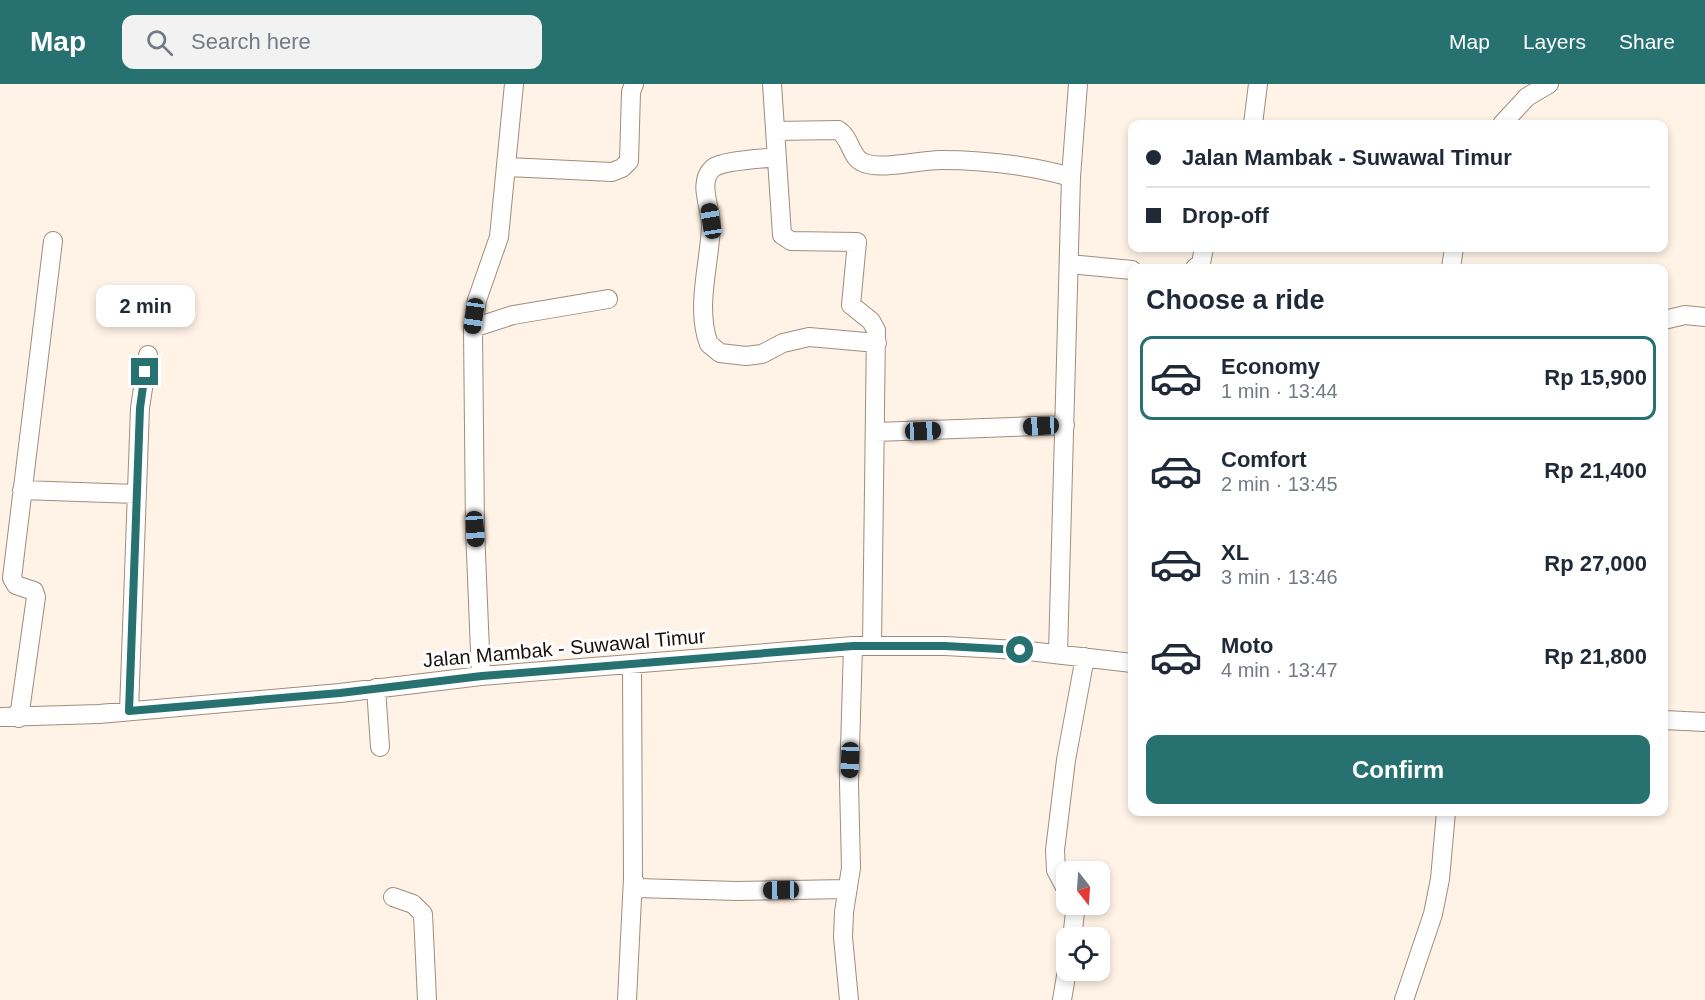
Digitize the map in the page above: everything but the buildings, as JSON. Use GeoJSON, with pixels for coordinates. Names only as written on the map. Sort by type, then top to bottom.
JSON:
{"type":"FeatureCollection","features":[{"type":"Feature","properties":{"kind":"street"},"geometry":{"type":"LineString","coordinates":[[482,676],[475,529],[473,328],[477,300],[499,237],[514,84]]}},
{"type":"Feature","properties":{"kind":"street"},"geometry":{"type":"LineString","coordinates":[[507,167],[612,172],[622,168],[629,161],[631,92],[634,84]]}},
{"type":"Feature","properties":{"kind":"street"},"geometry":{"type":"LineString","coordinates":[[772,84],[782,235],[791,241],[857,242],[851,305],[874,324],[878,343],[872,646]]}},
{"type":"Feature","properties":{"kind":"street"},"geometry":{"type":"LineString","coordinates":[[1058,653],[1071,177],[1078,84]]}},
{"type":"Feature","properties":{"kind":"street"},"geometry":{"type":"LineString","coordinates":[[1254,120],[1258,84]]}},
{"type":"Feature","properties":{"kind":"street"},"geometry":{"type":"LineString","coordinates":[[1506,120],[1527,98],[1549,84]]}},
{"type":"Feature","properties":{"kind":"street"},"geometry":{"type":"LineString","coordinates":[[775,131],[838,130],[849,140],[856,157],[868,164],[940,160],[1032,166],[1071,177]]}},
{"type":"Feature","properties":{"kind":"street"},"geometry":{"type":"LineString","coordinates":[[776,157],[719,165],[707,177],[705,185],[711,221],[703,316],[709,345],[720,353],[746,357],[762,354],[783,343],[809,337],[878,343]]}},
{"type":"Feature","properties":{"kind":"street"},"geometry":{"type":"LineString","coordinates":[[19,718],[36,597],[34,591],[16,585],[12,578],[53,241]]}},
{"type":"Feature","properties":{"kind":"street"},"geometry":{"type":"LineString","coordinates":[[1069,264],[1128,270]]}},
{"type":"Feature","properties":{"kind":"street"},"geometry":{"type":"LineString","coordinates":[[473,328],[513,315],[608,299]]}},
{"type":"Feature","properties":{"kind":"street"},"geometry":{"type":"LineString","coordinates":[[1668,319],[1684,315],[1705,317]]}},
{"type":"Feature","properties":{"kind":"street"},"geometry":{"type":"LineString","coordinates":[[129,711],[140,408],[148,355]]}},
{"type":"Feature","properties":{"kind":"street"},"geometry":{"type":"LineString","coordinates":[[876,432],[1065,425]]}},
{"type":"Feature","properties":{"kind":"street"},"geometry":{"type":"LineString","coordinates":[[22,490],[136,494]]}},
{"type":"Feature","properties":{"kind":"street"},"geometry":{"type":"LineString","coordinates":[[849,1000],[843,937],[851,868],[849,783],[853,646]]}},
{"type":"Feature","properties":{"kind":"street","name":"Jalan Mambak - Suwawal Timur"},"geometry":{"type":"LineString","coordinates":[[0,717],[19,718],[129,711],[482,676],[853,646],[945,646],[1058,653],[1128,662]]}},
{"type":"Feature","properties":{"kind":"street"},"geometry":{"type":"LineString","coordinates":[[1056,870],[1055,850],[1065,760],[1085,657]]}},
{"type":"Feature","properties":{"kind":"street"},"geometry":{"type":"LineString","coordinates":[[627,1000],[633,878],[632,665]]}},
{"type":"Feature","properties":{"kind":"street"},"geometry":{"type":"LineString","coordinates":[[376,688],[380,747]]}},
{"type":"Feature","properties":{"kind":"street"},"geometry":{"type":"LineString","coordinates":[[1668,720],[1705,722]]}},
{"type":"Feature","properties":{"kind":"street"},"geometry":{"type":"LineString","coordinates":[[1404,1000],[1433,914],[1440,879],[1446,816]]}},
{"type":"Feature","properties":{"kind":"street"},"geometry":{"type":"LineString","coordinates":[[633,878],[640,890],[847,889]]}},
{"type":"Feature","properties":{"kind":"street"},"geometry":{"type":"LineString","coordinates":[[393,897],[413,904],[423,914],[427,1000]]}},
{"type":"Feature","properties":{"kind":"street"},"geometry":{"type":"LineString","coordinates":[[1062,1000],[1065,981]]}},
{"type":"Feature","properties":{"kind":"route"},"geometry":{"type":"LineString","coordinates":[[145,372],[140,408],[129,711],[340,693],[482,676],[853,646],[945,646],[1020,650]]}}]}
